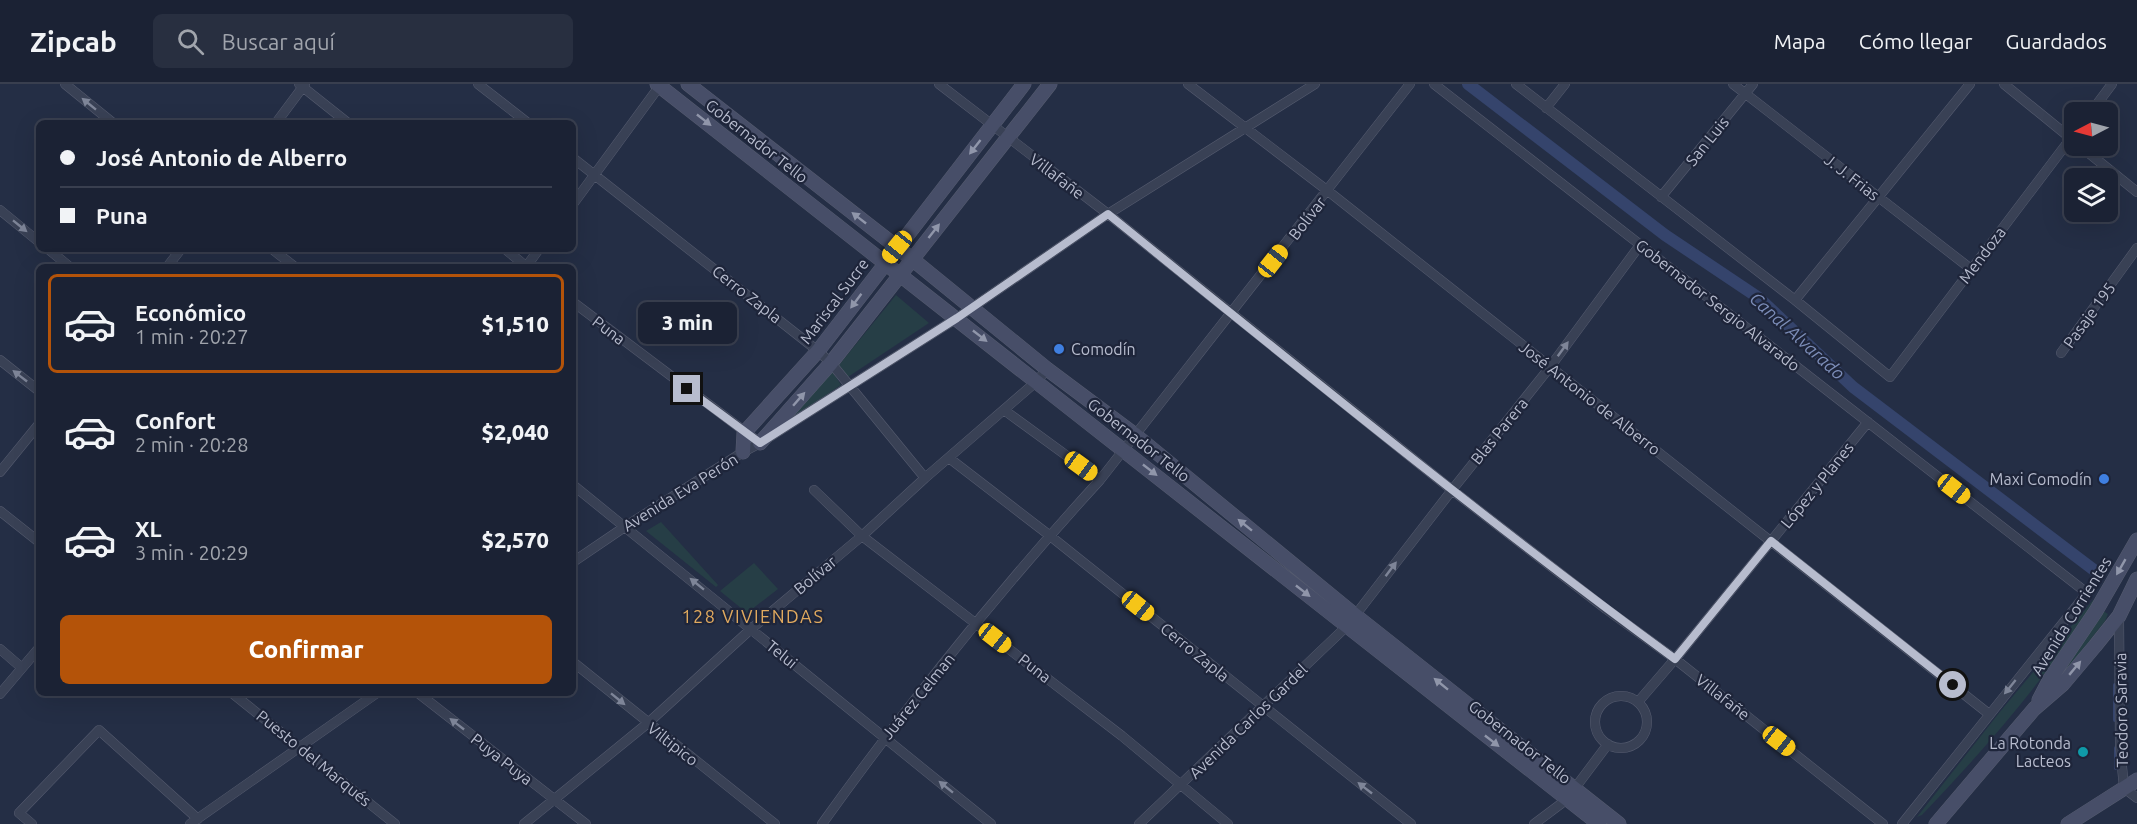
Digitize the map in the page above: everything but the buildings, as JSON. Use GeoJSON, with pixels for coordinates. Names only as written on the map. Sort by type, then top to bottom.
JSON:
{"type":"FeatureCollection","features":[{"type":"Feature","properties":{"kind":"street"},"geometry":{"type":"LineString","coordinates":[[65,84],[109,120]]}},
{"type":"Feature","properties":{"kind":"street"},"geometry":{"type":"LineString","coordinates":[[478,84],[524,120]]}},
{"type":"Feature","properties":{"kind":"street","name":"Gobernador Tello"},"geometry":{"type":"LineString","coordinates":[[688,84],[897,247],[1047,369],[1134,434],[1352,621]]}},
{"type":"Feature","properties":{"kind":"street","name":"Villafañe"},"geometry":{"type":"LineString","coordinates":[[939,84],[1108,214],[1452,490],[1596,602],[1675,659],[1883,824]]}},
{"type":"Feature","properties":{"kind":"street","name":"Mariscal Sucre"},"geometry":{"type":"LineString","coordinates":[[744,433],[818,351],[1024,84]]}},
{"type":"Feature","properties":{"kind":"street"},"geometry":{"type":"LineString","coordinates":[[760,443],[831,363],[1050,84]]}},
{"type":"Feature","properties":{"kind":"street","name":"José Antonio de Alberro"},"geometry":{"type":"LineString","coordinates":[[1188,84],[1328,191],[1989,714]]}},
{"type":"Feature","properties":{"kind":"street","name":"Avenida Eva Perón"},"geometry":{"type":"LineString","coordinates":[[576,560],[626,526],[957,318],[1108,214],[1315,84]]}},
{"type":"Feature","properties":{"kind":"street","name":"Bolívar"},"geometry":{"type":"LineString","coordinates":[[1134,434],[1232,314],[1410,84]]}},
{"type":"Feature","properties":{"kind":"street","name":"Gobernador Sergio Alvarado"},"geometry":{"type":"LineString","coordinates":[[1434,84],[2086,593]]}},
{"type":"Feature","properties":{"kind":"street"},"geometry":{"type":"LineString","coordinates":[[1516,84],[1795,300],[1970,84]]}},
{"type":"Feature","properties":{"kind":"street"},"geometry":{"type":"LineString","coordinates":[[1546,108],[1565,84]]}},
{"type":"Feature","properties":{"kind":"street","name":"J. J. Frias"},"geometry":{"type":"LineString","coordinates":[[1733,84],[1971,269]]}},
{"type":"Feature","properties":{"kind":"street","name":"San Luis"},"geometry":{"type":"LineString","coordinates":[[1661,198],[1753,84]]}},
{"type":"Feature","properties":{"kind":"street"},"geometry":{"type":"LineString","coordinates":[[2004,84],[2064,131]]}},
{"type":"Feature","properties":{"kind":"street"},"geometry":{"type":"LineString","coordinates":[[2098,102],[2112,84]]}},
{"type":"Feature","properties":{"kind":"street"},"geometry":{"type":"LineString","coordinates":[[278,120],[302,85],[344,120]]}},
{"type":"Feature","properties":{"kind":"street"},"geometry":{"type":"LineString","coordinates":[[576,200],[660,85]]}},
{"type":"Feature","properties":{"kind":"street","name":"Gobernador Tello"},"geometry":{"type":"LineString","coordinates":[[660,85],[1123,449],[1352,621],[1570,795],[1599,824]]}},
{"type":"Feature","properties":{"kind":"street","name":"Mendoza"},"geometry":{"type":"LineString","coordinates":[[1795,300],[1890,376],[2064,150]]}},
{"type":"Feature","properties":{"kind":"street"},"geometry":{"type":"LineString","coordinates":[[2092,156],[2137,192]]}},
{"type":"Feature","properties":{"kind":"street","name":"Cerro Zapla"},"geometry":{"type":"LineString","coordinates":[[576,160],[818,351],[831,363],[926,478]]}},
{"type":"Feature","properties":{"kind":"street"},"geometry":{"type":"LineString","coordinates":[[0,210],[36,240]]}},
{"type":"Feature","properties":{"kind":"street","name":"Blas Parera"},"geometry":{"type":"LineString","coordinates":[[1352,621],[1550,367],[1640,245]]}},
{"type":"Feature","properties":{"kind":"street","name":"Pasaje 195"},"geometry":{"type":"LineString","coordinates":[[2061,353],[2137,248]]}},
{"type":"Feature","properties":{"kind":"street"},"geometry":{"type":"LineString","coordinates":[[52,252],[66,264]]}},
{"type":"Feature","properties":{"kind":"street"},"geometry":{"type":"LineString","coordinates":[[169,264],[179,252]]}},
{"type":"Feature","properties":{"kind":"street"},"geometry":{"type":"LineString","coordinates":[[276,252],[291,264]]}},
{"type":"Feature","properties":{"kind":"street"},"geometry":{"type":"LineString","coordinates":[[508,252],[522,264]]}},
{"type":"Feature","properties":{"kind":"street","name":"Puna"},"geometry":{"type":"LineString","coordinates":[[576,304],[760,443]]}},
{"type":"Feature","properties":{"kind":"street"},"geometry":{"type":"LineString","coordinates":[[0,360],[36,389]]}},
{"type":"Feature","properties":{"kind":"street","name":"Bolívar"},"geometry":{"type":"LineString","coordinates":[[524,824],[648,723],[751,629],[862,536],[1037,381],[1047,369]]}},
{"type":"Feature","properties":{"kind":"street"},"geometry":{"type":"LineString","coordinates":[[1004,410],[1100,480]]}},
{"type":"Feature","properties":{"kind":"street","name":"López y Planes"},"geometry":{"type":"LineString","coordinates":[[1638,702],[1868,422]]}},
{"type":"Feature","properties":{"kind":"street"},"geometry":{"type":"LineString","coordinates":[[0,472],[36,428]]}},
{"type":"Feature","properties":{"kind":"street"},"geometry":{"type":"LineString","coordinates":[[743,452],[744,433]]}},
{"type":"Feature","properties":{"kind":"street","name":"Juárez Celman"},"geometry":{"type":"LineString","coordinates":[[822,824],[884,737],[1049,535],[1100,480],[1134,434]]}},
{"type":"Feature","properties":{"kind":"street","name":"Cerro Zapla"},"geometry":{"type":"LineString","coordinates":[[949,458],[1411,824]]}},
{"type":"Feature","properties":{"kind":"street","name":"Telui"},"geometry":{"type":"LineString","coordinates":[[576,486],[991,824]]}},
{"type":"Feature","properties":{"kind":"street","name":"Puna"},"geometry":{"type":"LineString","coordinates":[[814,490],[862,536],[1182,784],[1228,824]]}},
{"type":"Feature","properties":{"kind":"street"},"geometry":{"type":"LineString","coordinates":[[0,511],[36,540]]}},
{"type":"Feature","properties":{"kind":"street","name":"Avenida Corrientes"},"geometry":{"type":"LineString","coordinates":[[2034,709],[2050,679],[2106,593],[2137,540]]}},
{"type":"Feature","properties":{"kind":"street","name":"Avenida Corrientes"},"geometry":{"type":"LineString","coordinates":[[1936,822],[2034,709],[2062,684],[2119,616],[2135,587]]}},
{"type":"Feature","properties":{"kind":"street"},"geometry":{"type":"LineString","coordinates":[[1902,824],[2086,593],[2106,593]]}},
{"type":"Feature","properties":{"kind":"street","name":"Teodoro Saravia"},"geometry":{"type":"LineString","coordinates":[[2119,616],[2120,745],[2124,788],[2137,798]]}},
{"type":"Feature","properties":{"kind":"street","name":"Avenida Carlos Gardel"},"geometry":{"type":"LineString","coordinates":[[1139,824],[1352,621]]}},
{"type":"Feature","properties":{"kind":"street"},"geometry":{"type":"LineString","coordinates":[[0,649],[22,668]]}},
{"type":"Feature","properties":{"kind":"street"},"geometry":{"type":"LineString","coordinates":[[0,694],[36,652]]}},
{"type":"Feature","properties":{"kind":"street","name":"Viltipico"},"geometry":{"type":"LineString","coordinates":[[576,664],[775,824]]}},
{"type":"Feature","properties":{"kind":"street","name":"Puesto del Marqués"},"geometry":{"type":"LineString","coordinates":[[236,696],[395,824]]}},
{"type":"Feature","properties":{"kind":"street"},"geometry":{"type":"LineString","coordinates":[[32,824],[19,813],[99,730],[194,821],[373,696]]}},
{"type":"Feature","properties":{"kind":"street","name":"Puya Puya"},"geometry":{"type":"LineString","coordinates":[[422,696],[586,824]]}},
{"type":"Feature","properties":{"kind":"street"},"geometry":{"type":"LineString","coordinates":[[1623,696],[1638,702],[1644,708],[1647,724],[1641,739],[1634,745],[1625,747],[1608,744],[1597,731],[1595,722],[1601,705],[1607,700],[1623,696]]}},
{"type":"Feature","properties":{"kind":"street"},"geometry":{"type":"LineString","coordinates":[[1534,824],[1570,795],[1608,744]]}},
{"type":"Feature","properties":{"kind":"street"},"geometry":{"type":"LineString","coordinates":[[2068,824],[2137,780]]}},
{"type":"Feature","properties":{"kind":"street","name":"Gobernador Tello"},"geometry":{"type":"LineString","coordinates":[[1570,795],[1619,824]]}},
{"type":"Feature","properties":{"kind":"shaded area"},"geometry":{"type":"Polygon","coordinates":[[[896,295],[929,323],[848,377],[839,365],[896,295]]]}},
{"type":"Feature","properties":{"kind":"shaded area"},"geometry":{"type":"Polygon","coordinates":[[[831,369],[841,385],[786,422],[831,369]]]}},
{"type":"Feature","properties":{"kind":"shaded area"},"geometry":{"type":"Polygon","coordinates":[[[661,522],[718,585],[716,587],[646,531],[661,522]]]}},
{"type":"Feature","properties":{"kind":"shaded area"},"geometry":{"type":"Polygon","coordinates":[[[754,563],[778,589],[747,613],[720,591],[754,563]]]}},
{"type":"Feature","properties":{"kind":"shaded area"},"geometry":{"type":"Polygon","coordinates":[[[2093,600],[2095,601],[2076,630],[2036,685],[1992,739],[1922,815],[1917,817],[1999,713],[2093,600]]]}},
{"type":"Feature","properties":{"kind":"shaded area"},"geometry":{"type":"Polygon","coordinates":[[[2103,611],[2108,614],[2105,621],[2064,673],[2062,672],[2103,611]]]}},
{"type":"Feature","properties":{"kind":"waterway","name":"Canal Alvarado"},"geometry":{"type":"LineString","coordinates":[[1468,84],[1665,235],[1759,298],[1853,387],[2094,570]]}},
{"type":"Feature","properties":{"kind":"waterway","name":"Canal Alvarado"},"geometry":{"type":"LineString","coordinates":[[2094,570],[2097,577]]}},
{"type":"Feature","properties":{"kind":"waterway"},"geometry":{"type":"LineString","coordinates":[[2115,685],[2115,720]]}},
{"type":"Feature","properties":{"kind":"waterway"},"geometry":{"type":"LineString","coordinates":[[2116,748],[2116,768]]}},
{"type":"Feature","properties":{"kind":"place","name":"Comodín"},"geometry":{"type":"Point","coordinates":[1059,349]}},
{"type":"Feature","properties":{"kind":"place","name":"Maxi Comodín"},"geometry":{"type":"Point","coordinates":[2104,479]}},
{"type":"Feature","properties":{"kind":"place","name":"La Rotonda Lacteos"},"geometry":{"type":"Point","coordinates":[2083,752]}},
{"type":"Feature","properties":{"kind":"district","name":"128 VIVIENDAS"},"geometry":{"type":"Point","coordinates":[753,617]}},
{"type":"Feature","properties":{"kind":"route"},"geometry":{"type":"LineString","coordinates":[[687,389],[760,443],[957,318],[1108,214],[1452,490],[1606,609],[1675,659],[1771,541],[1953,685]]}}]}
